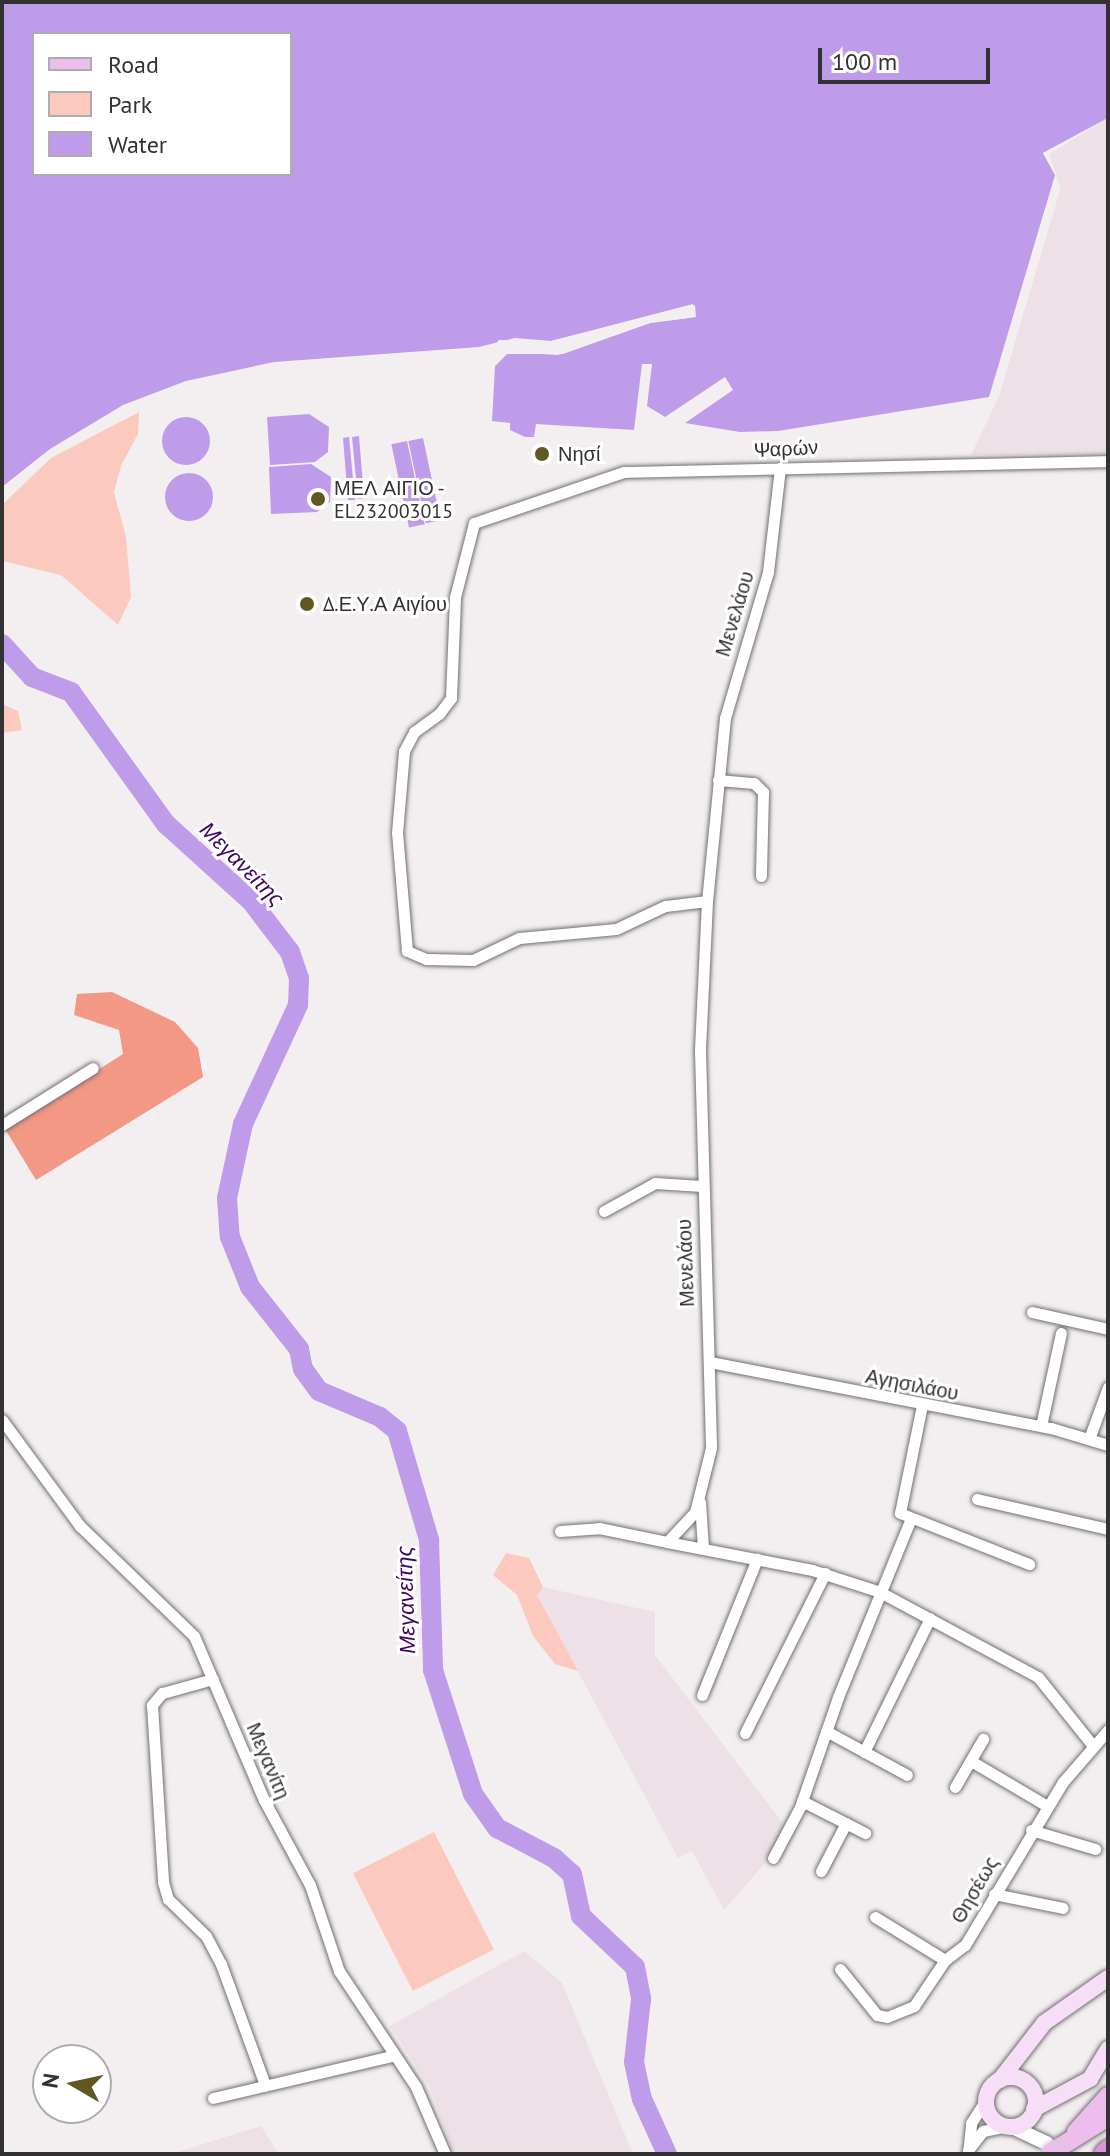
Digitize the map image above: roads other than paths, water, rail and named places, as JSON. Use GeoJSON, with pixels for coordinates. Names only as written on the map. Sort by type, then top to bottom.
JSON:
{"type":"FeatureCollection","features":[{"type":"Feature","properties":{"kind":"main road"},"geometry":{"type":"LineString","coordinates":[[1108,1978],[1044,2023],[986,2100],[989,2114],[1009,2126],[1090,2079],[1108,2049]]}},
{"type":"Feature","properties":{"kind":"main road"},"geometry":{"type":"LineString","coordinates":[[1025,2046],[1026,2082],[1033,2111]]}},
{"type":"Feature","properties":{"kind":"main road"},"geometry":{"type":"LineString","coordinates":[[1000,2080],[1070,2089]]}},
{"type":"Feature","properties":{"kind":"main road"},"geometry":{"type":"LineString","coordinates":[[1057,2149],[1108,2096]]}},
{"type":"Feature","properties":{"kind":"main road"},"geometry":{"type":"LineString","coordinates":[[1057,2149],[1108,2117]]}},
{"type":"Feature","properties":{"kind":"street","name":"Ψαρών"},"geometry":{"type":"LineString","coordinates":[[707,901],[665,906],[616,929],[519,938],[473,960],[426,959],[407,951],[397,833],[404,751],[414,732],[439,714],[451,698],[455,597],[474,523],[624,472],[1108,461]]}},
{"type":"Feature","properties":{"kind":"street","name":"Μενελάου"},"geometry":{"type":"LineString","coordinates":[[667,1542],[700,1501],[711,1448],[700,1051],[707,901],[725,718],[768,572],[780,468]]}},
{"type":"Feature","properties":{"kind":"street"},"geometry":{"type":"LineString","coordinates":[[718,780],[754,783],[763,792],[761,876]]}},
{"type":"Feature","properties":{"kind":"street"},"geometry":{"type":"LineString","coordinates":[[2,1125],[93,1068]]}},
{"type":"Feature","properties":{"kind":"street"},"geometry":{"type":"LineString","coordinates":[[604,1211],[655,1183],[702,1186]]}},
{"type":"Feature","properties":{"kind":"street"},"geometry":{"type":"LineString","coordinates":[[1032,1312],[1108,1329]]}},
{"type":"Feature","properties":{"kind":"street"},"geometry":{"type":"LineString","coordinates":[[1041,1426],[1061,1333]]}},
{"type":"Feature","properties":{"kind":"street","name":"Αγησιλάου"},"geometry":{"type":"LineString","coordinates":[[710,1362],[1041,1426],[1108,1445]]}},
{"type":"Feature","properties":{"kind":"street"},"geometry":{"type":"LineString","coordinates":[[1089,1439],[1108,1387]]}},
{"type":"Feature","properties":{"kind":"street"},"geometry":{"type":"LineString","coordinates":[[922,1405],[900,1507],[911,1518],[1029,1564]]}},
{"type":"Feature","properties":{"kind":"street","name":"Μεγανίτη"},"geometry":{"type":"LineString","coordinates":[[2,1420],[80,1526],[189,1630],[264,1800],[310,1885],[339,1971],[422,2098],[445,2154]]}},
{"type":"Feature","properties":{"kind":"street"},"geometry":{"type":"LineString","coordinates":[[977,1499],[1108,1529]]}},
{"type":"Feature","properties":{"kind":"street"},"geometry":{"type":"LineString","coordinates":[[700,1501],[703,1549]]}},
{"type":"Feature","properties":{"kind":"street"},"geometry":{"type":"LineString","coordinates":[[773,1858],[802,1801],[826,1731],[911,1518]]}},
{"type":"Feature","properties":{"kind":"street"},"geometry":{"type":"LineString","coordinates":[[560,1531],[599,1528],[825,1573],[880,1592],[1043,1681],[1093,1746],[1108,1730]]}},
{"type":"Feature","properties":{"kind":"street"},"geometry":{"type":"LineString","coordinates":[[702,1695],[757,1559]]}},
{"type":"Feature","properties":{"kind":"street"},"geometry":{"type":"LineString","coordinates":[[745,1733],[825,1573]]}},
{"type":"Feature","properties":{"kind":"street"},"geometry":{"type":"LineString","coordinates":[[864,1752],[930,1618]]}},
{"type":"Feature","properties":{"kind":"street"},"geometry":{"type":"LineString","coordinates":[[213,1679],[162,1693],[152,1705],[163,1882],[168,1899],[206,1936],[221,1964],[265,2085]]}},
{"type":"Feature","properties":{"kind":"street"},"geometry":{"type":"LineString","coordinates":[[826,1731],[907,1775]]}},
{"type":"Feature","properties":{"kind":"street"},"geometry":{"type":"LineString","coordinates":[[955,1787],[983,1739]]}},
{"type":"Feature","properties":{"kind":"street","name":"Θησέως"},"geometry":{"type":"LineString","coordinates":[[840,1969],[870,2009],[887,2017],[923,1997],[945,1960],[965,1945],[1031,1830],[1093,1746]]}},
{"type":"Feature","properties":{"kind":"street"},"geometry":{"type":"LineString","coordinates":[[971,1761],[1047,1806]]}},
{"type":"Feature","properties":{"kind":"street"},"geometry":{"type":"LineString","coordinates":[[802,1801],[865,1833]]}},
{"type":"Feature","properties":{"kind":"street"},"geometry":{"type":"LineString","coordinates":[[821,1871],[846,1823]]}},
{"type":"Feature","properties":{"kind":"street"},"geometry":{"type":"LineString","coordinates":[[1031,1830],[1095,1849]]}},
{"type":"Feature","properties":{"kind":"street"},"geometry":{"type":"LineString","coordinates":[[994,1894],[1063,1908]]}},
{"type":"Feature","properties":{"kind":"street"},"geometry":{"type":"LineString","coordinates":[[875,1917],[945,1960]]}},
{"type":"Feature","properties":{"kind":"street"},"geometry":{"type":"LineString","coordinates":[[213,2098],[392,2056]]}},
{"type":"Feature","properties":{"kind":"street"},"geometry":{"type":"LineString","coordinates":[[968,2152],[971,2123],[986,2100]]}},
{"type":"Feature","properties":{"kind":"street"},"geometry":{"type":"LineString","coordinates":[[968,2152],[983,2131],[1009,2126],[1046,2143],[1033,2111]]}},
{"type":"Feature","properties":{"kind":"water"},"geometry":{"type":"Polygon","coordinates":[[[2,2],[1108,2],[1108,118],[1043,153],[1055,175],[989,397],[778,431],[740,432],[685,423],[733,390],[725,377],[665,417],[647,406],[652,364],[642,364],[634,430],[536,424],[534,437],[525,437],[510,430],[510,423],[492,421],[495,366],[506,354],[563,354],[650,323],[695,317],[693,304],[551,341],[515,338],[479,347],[274,362],[186,381],[123,405],[50,449],[2,487],[2,2]]]}},
{"type":"Feature","properties":{"kind":"water"},"geometry":{"type":"Polygon","coordinates":[[[309,414],[329,427],[328,452],[315,462],[270,465],[267,417],[309,414]]]}},
{"type":"Feature","properties":{"kind":"water"},"geometry":{"type":"Polygon","coordinates":[[[186,417],[203,424],[210,441],[203,458],[186,465],[169,458],[162,441],[169,424],[186,417]]]}},
{"type":"Feature","properties":{"kind":"water"},"geometry":{"type":"Polygon","coordinates":[[[359,436],[364,498],[358,499],[352,437],[359,436]]]}},
{"type":"Feature","properties":{"kind":"water"},"geometry":{"type":"Polygon","coordinates":[[[349,437],[355,500],[348,500],[343,438],[349,437]]]}},
{"type":"Feature","properties":{"kind":"water"},"geometry":{"type":"Polygon","coordinates":[[[423,438],[440,520],[426,523],[408,441],[423,438]]]}},
{"type":"Feature","properties":{"kind":"water"},"geometry":{"type":"Polygon","coordinates":[[[407,441],[425,524],[409,527],[391,444],[407,441]]]}},
{"type":"Feature","properties":{"kind":"water"},"geometry":{"type":"Polygon","coordinates":[[[311,464],[331,477],[330,502],[317,512],[271,514],[269,467],[311,464]]]}},
{"type":"Feature","properties":{"kind":"water"},"geometry":{"type":"Polygon","coordinates":[[[189,473],[206,480],[213,497],[206,514],[189,521],[172,514],[165,497],[172,480],[189,473]]]}},
{"type":"Feature","properties":{"kind":"waterway","name":"Μεγανείτης"},"geometry":{"type":"LineString","coordinates":[[2,644],[32,677],[71,692],[166,824],[251,901],[290,952],[299,978],[298,1005],[243,1124],[227,1198],[230,1237],[250,1287],[299,1349],[303,1369],[319,1391],[380,1417],[397,1431],[429,1540],[433,1670],[473,1794],[497,1828],[554,1858],[572,1874],[581,1916],[635,1967],[641,1999],[634,2062],[642,2099],[667,2154]]}},
{"type":"Feature","properties":{"kind":"place","name":"Νησί"},"geometry":{"type":"Point","coordinates":[542,454]}},
{"type":"Feature","properties":{"kind":"place","name":"ΜΕΛ ΑΙΓΙΟ - EL232003015"},"geometry":{"type":"Point","coordinates":[318,499]}},
{"type":"Feature","properties":{"kind":"place","name":"Δ.Ε.Υ.Α Αιγίου"},"geometry":{"type":"Point","coordinates":[307,604]}}]}
